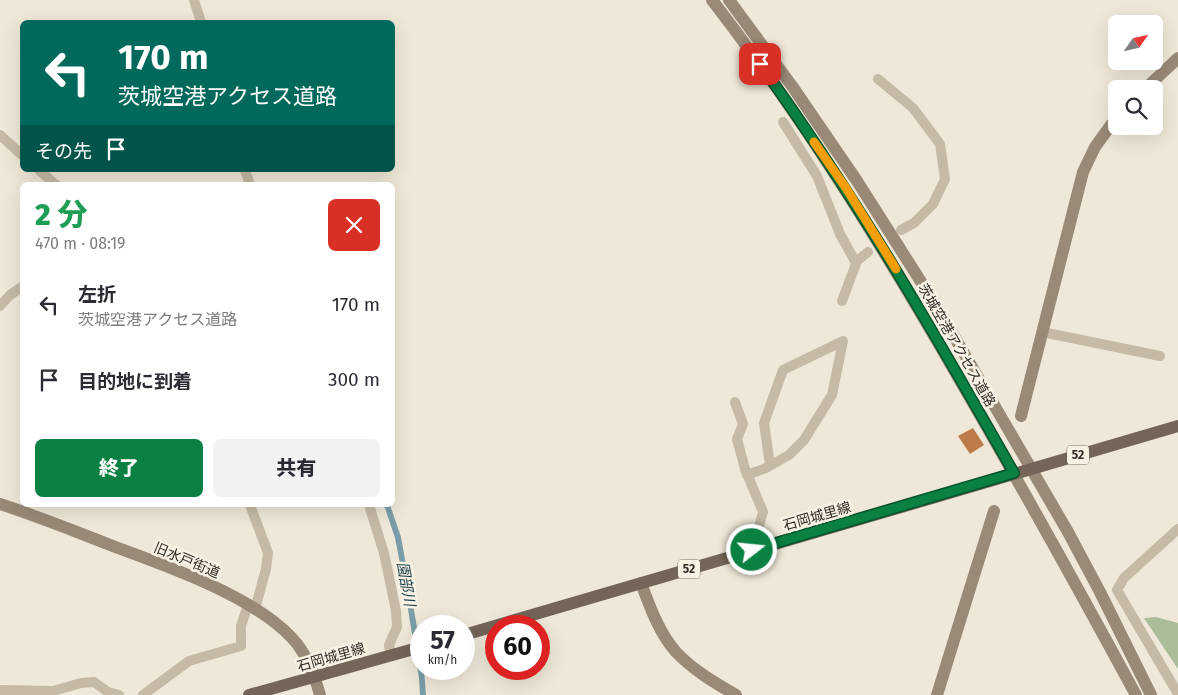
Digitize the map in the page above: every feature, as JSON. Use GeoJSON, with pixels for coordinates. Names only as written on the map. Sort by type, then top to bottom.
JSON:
{"type":"FeatureCollection","features":[{"type":"Feature","properties":{"kind":"main road","name":"茨城空港アクセス道路"},"geometry":{"type":"LineString","coordinates":[[712,0],[781,94],[846,188],[903,281],[1014,473],[1136,695]]}},
{"type":"Feature","properties":{"kind":"main road","name":"茨城空港アクセス道路"},"geometry":{"type":"LineString","coordinates":[[729,0],[792,86],[857,181],[932,298],[1031,468],[1100,592],[1151,695]]}},
{"type":"Feature","properties":{"kind":"main road"},"geometry":{"type":"LineString","coordinates":[[1155,80],[1178,58]]}},
{"type":"Feature","properties":{"kind":"main road"},"geometry":{"type":"LineString","coordinates":[[1021,416],[1083,172],[1095,148],[1108,129]]}},
{"type":"Feature","properties":{"kind":"main road","name":"石岡城里線"},"geometry":{"type":"LineString","coordinates":[[475,632],[1178,426]]}},
{"type":"Feature","properties":{"kind":"main road","name":"旧水戸街道"},"geometry":{"type":"LineString","coordinates":[[0,504],[160,564],[225,592],[251,607],[273,621],[291,638],[305,656],[320,695]]}},
{"type":"Feature","properties":{"kind":"main road"},"geometry":{"type":"LineString","coordinates":[[937,695],[994,511]]}},
{"type":"Feature","properties":{"kind":"main road"},"geometry":{"type":"LineString","coordinates":[[641,583],[659,627],[676,652],[697,670],[736,695]]}},
{"type":"Feature","properties":{"kind":"main road","name":"石岡城里線"},"geometry":{"type":"LineString","coordinates":[[249,695],[410,651]]}},
{"type":"Feature","properties":{"kind":"street"},"geometry":{"type":"LineString","coordinates":[[194,0],[200,20]]}},
{"type":"Feature","properties":{"kind":"street"},"geometry":{"type":"LineString","coordinates":[[878,79],[914,108],[940,144],[945,179],[934,204],[914,223],[900,230]]}},
{"type":"Feature","properties":{"kind":"street"},"geometry":{"type":"LineString","coordinates":[[783,122],[817,176],[840,234],[856,263]]}},
{"type":"Feature","properties":{"kind":"street"},"geometry":{"type":"LineString","coordinates":[[0,135],[20,153]]}},
{"type":"Feature","properties":{"kind":"street"},"geometry":{"type":"LineString","coordinates":[[41,172],[53,182]]}},
{"type":"Feature","properties":{"kind":"street"},"geometry":{"type":"LineString","coordinates":[[842,301],[856,263],[868,252]]}},
{"type":"Feature","properties":{"kind":"street"},"geometry":{"type":"LineString","coordinates":[[0,306],[10,295],[20,288]]}},
{"type":"Feature","properties":{"kind":"street"},"geometry":{"type":"LineString","coordinates":[[1042,332],[1160,356]]}},
{"type":"Feature","properties":{"kind":"street"},"geometry":{"type":"LineString","coordinates":[[747,475],[766,468],[789,455],[804,440],[832,395],[843,341],[783,370],[764,423],[770,465]]}},
{"type":"Feature","properties":{"kind":"street"},"geometry":{"type":"LineString","coordinates":[[735,402],[743,424],[737,439],[747,475],[763,512],[752,550]]}},
{"type":"Feature","properties":{"kind":"street"},"geometry":{"type":"LineString","coordinates":[[143,695],[189,661],[241,646],[241,626],[251,607],[266,569],[268,553],[251,507]]}},
{"type":"Feature","properties":{"kind":"street"},"geometry":{"type":"LineString","coordinates":[[370,507],[384,553],[396,611],[396,627],[389,645],[397,654]]}},
{"type":"Feature","properties":{"kind":"street"},"geometry":{"type":"LineString","coordinates":[[1178,529],[1124,578],[1117,590],[1178,694]]}},
{"type":"Feature","properties":{"kind":"street"},"geometry":{"type":"LineString","coordinates":[[0,690],[53,691],[81,683],[94,682],[108,692],[118,695]]}},
{"type":"Feature","properties":{"kind":"green space"},"geometry":{"type":"Polygon","coordinates":[[[1156,617],[1178,623],[1178,669],[1144,618],[1156,617]]]}},
{"type":"Feature","properties":{"kind":"water","name":"園部川"},"geometry":{"type":"Polygon","coordinates":[[[385,507],[391,507],[401,537],[415,615],[410,615],[410,622],[395,538],[385,507]]]}},
{"type":"Feature","properties":{"kind":"water"},"geometry":{"type":"Polygon","coordinates":[[[419,680],[425,680],[426,695],[420,695],[419,680]]]}},
{"type":"Feature","properties":{"kind":"building"},"geometry":{"type":"Polygon","coordinates":[[[973,428],[984,445],[970,454],[958,436],[973,428]]]}},
{"type":"Feature","properties":{"kind":"slow traffic"},"geometry":{"type":"LineString","coordinates":[[814,142],[846,188],[896,269]]}},
{"type":"Feature","properties":{"kind":"route"},"geometry":{"type":"LineString","coordinates":[[752,550],[1014,473],[903,281],[846,188],[760,64]]}}]}
